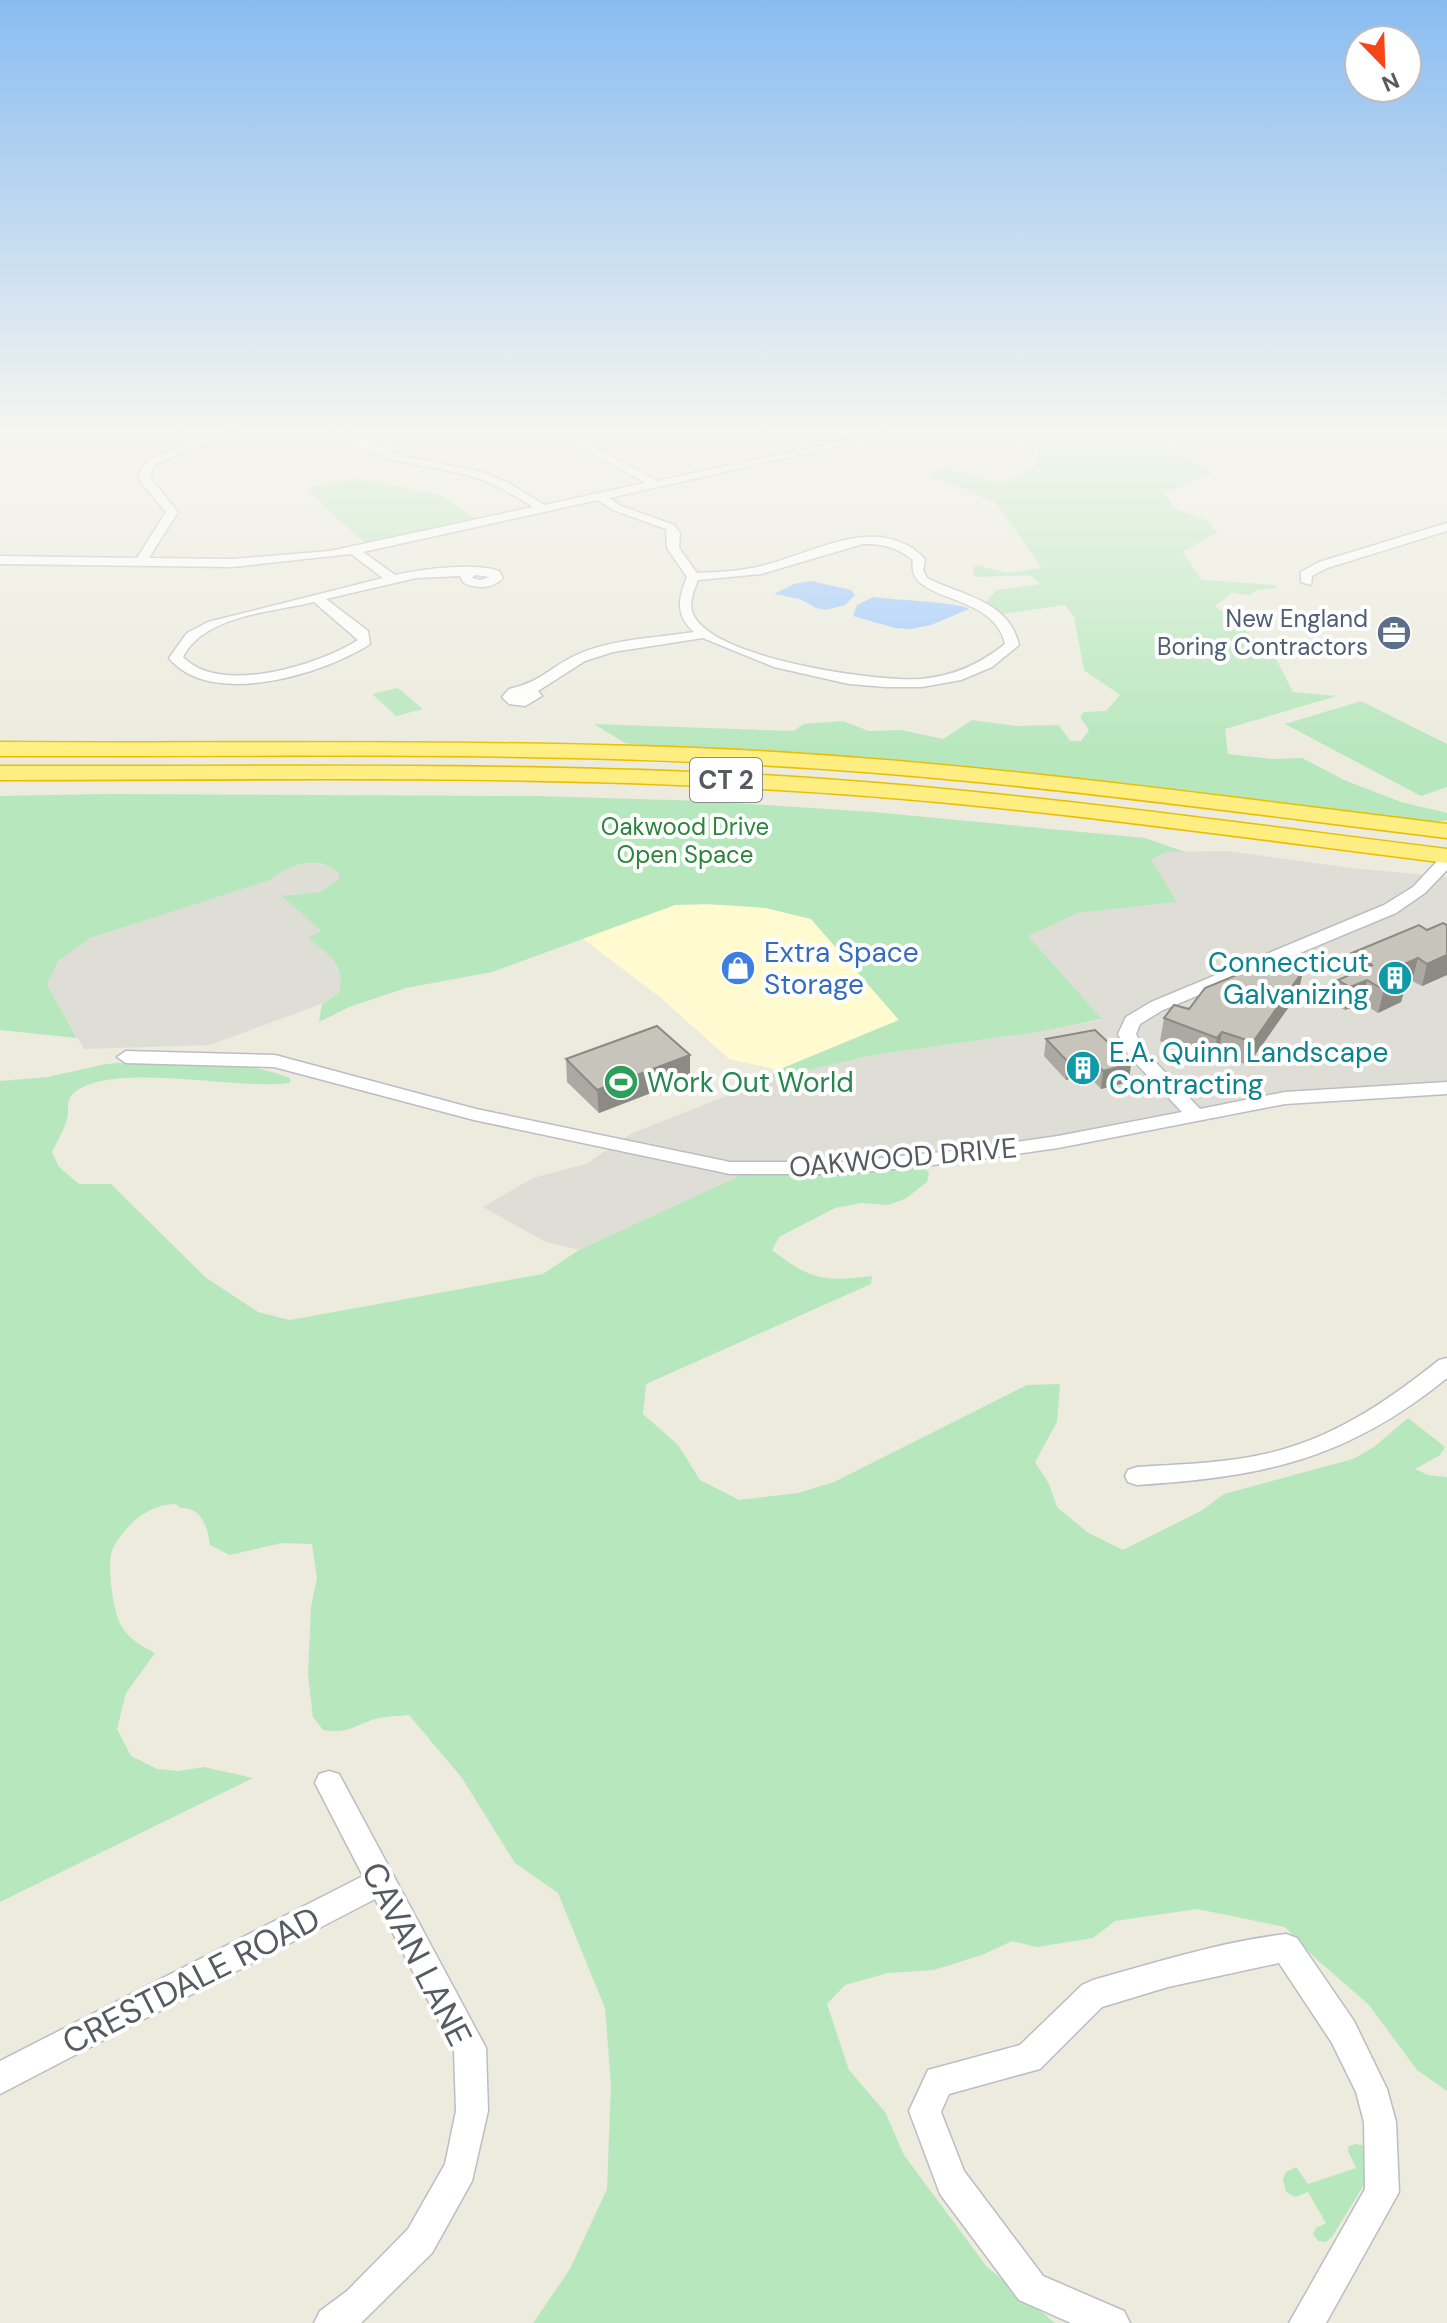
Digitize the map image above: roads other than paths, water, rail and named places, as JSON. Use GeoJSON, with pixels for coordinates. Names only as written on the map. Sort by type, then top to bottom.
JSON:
{"type":"FeatureCollection","features":[{"type":"Feature","properties":{"kind":"highway","name":"CT 2"},"geometry":{"type":"LineString","coordinates":[[0,749],[555,752],[775,759],[976,776],[1447,831]]}},
{"type":"Feature","properties":{"kind":"highway","name":"CT 2"},"geometry":{"type":"LineString","coordinates":[[0,773],[570,776],[763,782],[970,800],[1444,862]]}},
{"type":"Feature","properties":{"kind":"street"},"geometry":{"type":"LineString","coordinates":[[141,562],[156,538]]}},
{"type":"Feature","properties":{"kind":"street"},"geometry":{"type":"LineString","coordinates":[[0,560],[255,562],[354,551],[411,538]]}},
{"type":"Feature","properties":{"kind":"street"},"geometry":{"type":"LineString","coordinates":[[674,538],[673,548],[693,577]]}},
{"type":"Feature","properties":{"kind":"street"},"geometry":{"type":"LineString","coordinates":[[1307,582],[1305,575],[1323,565],[1410,538]]}},
{"type":"Feature","properties":{"kind":"street"},"geometry":{"type":"LineString","coordinates":[[876,541],[896,545],[911,551],[919,559],[917,570],[922,580],[1003,619],[1012,631],[1012,645],[999,660],[974,671],[935,680],[890,683],[835,679],[779,665],[706,634],[687,617],[684,600],[693,577],[761,570],[850,542],[876,541]]}},
{"type":"Feature","properties":{"kind":"street"},"geometry":{"type":"LineString","coordinates":[[354,551],[392,579]]}},
{"type":"Feature","properties":{"kind":"street"},"geometry":{"type":"LineString","coordinates":[[318,599],[363,634],[365,641],[340,657],[286,672],[244,679],[194,675],[181,669],[176,658],[184,640],[202,628],[231,618],[392,579],[434,572],[470,573]]}},
{"type":"Feature","properties":{"kind":"street"},"geometry":{"type":"LineString","coordinates":[[529,691],[580,658],[611,648],[706,634]]}},
{"type":"Feature","properties":{"kind":"street"},"geometry":{"type":"LineString","coordinates":[[1193,1113],[1131,1046],[1127,1032],[1132,1021],[1161,1005],[1387,910],[1411,896],[1444,862]]}},
{"type":"Feature","properties":{"kind":"street","name":"OAKWOOD DRIVE"},"geometry":{"type":"LineString","coordinates":[[126,1057],[275,1061],[474,1114],[730,1168],[843,1168],[952,1157],[1058,1142],[1193,1113],[1285,1098],[1447,1088]]}},
{"type":"Feature","properties":{"kind":"street"},"geometry":{"type":"LineString","coordinates":[[1137,1476],[1211,1471],[1299,1454],[1364,1422],[1447,1366]]}},
{"type":"Feature","properties":{"kind":"street","name":"CAVAN LANE"},"geometry":{"type":"LineString","coordinates":[[329,1783],[470,2048],[472,2111],[460,2169],[420,2241],[359,2303],[332,2323]]}},
{"type":"Feature","properties":{"kind":"street","name":"CRESTDALE ROAD"},"geometry":{"type":"LineString","coordinates":[[0,2078],[381,1881]]}},
{"type":"Feature","properties":{"kind":"street"},"geometry":{"type":"LineString","coordinates":[[1112,2323],[1031,2288],[952,2182],[925,2111],[939,2081],[1029,2058],[1093,1995],[1182,1969],[1286,1948],[1343,2032],[1371,2089],[1380,2122],[1382,2192],[1307,2323]]}},
{"type":"Feature","properties":{"kind":"water"},"geometry":{"type":"Polygon","coordinates":[[[811,581],[851,590],[855,595],[845,605],[826,610],[800,599],[774,594],[794,584],[811,581]]]}},
{"type":"Feature","properties":{"kind":"water"},"geometry":{"type":"Polygon","coordinates":[[[873,597],[969,609],[931,625],[895,628],[853,616],[857,605],[873,597]]]}},
{"type":"Feature","properties":{"kind":"place","name":"New England Boring Contractors"},"geometry":{"type":"Point","coordinates":[1394,633]}},
{"type":"Feature","properties":{"kind":"place","name":"Extra Space Storage"},"geometry":{"type":"Point","coordinates":[738,968]}},
{"type":"Feature","properties":{"kind":"place","name":"Connecticut Galvanizing"},"geometry":{"type":"Point","coordinates":[1395,978]}},
{"type":"Feature","properties":{"kind":"place","name":"E.A. Quinn Landscape Contracting"},"geometry":{"type":"Point","coordinates":[1083,1068]}},
{"type":"Feature","properties":{"kind":"place","name":"Work Out World"},"geometry":{"type":"Point","coordinates":[621,1082]}},
{"type":"Feature","properties":{"kind":"park label","name":"Oakwood Drive Open Space"},"geometry":{"type":"Point","coordinates":[685,841]}}]}
